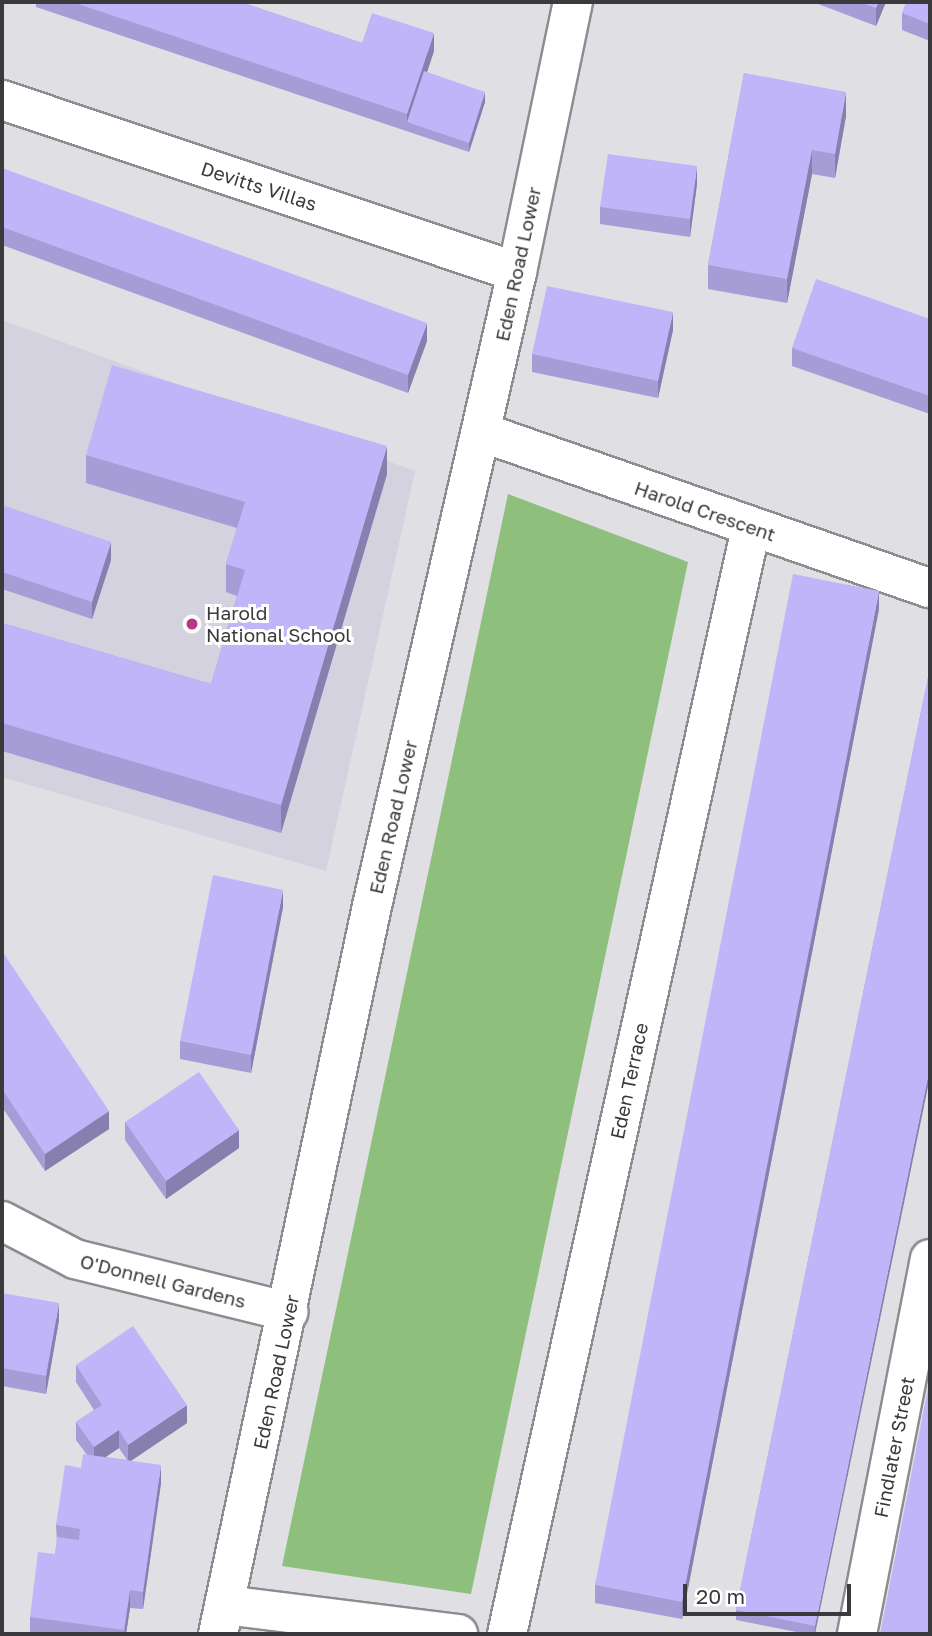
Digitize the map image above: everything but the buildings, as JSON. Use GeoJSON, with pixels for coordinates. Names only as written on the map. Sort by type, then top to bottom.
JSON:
{"type":"FeatureCollection","features":[{"type":"Feature","properties":{"kind":"street","name":"Eden Road Lower"},"geometry":{"type":"LineString","coordinates":[[221,1620],[289,1312],[372,906],[517,272],[573,2]]}},
{"type":"Feature","properties":{"kind":"street","name":"Devitts Villas"},"geometry":{"type":"LineString","coordinates":[[2,100],[517,272]]}},
{"type":"Feature","properties":{"kind":"street","name":"Harold Crescent"},"geometry":{"type":"LineString","coordinates":[[481,432],[930,588]]}},
{"type":"Feature","properties":{"kind":"street","name":"Eden Terrace"},"geometry":{"type":"LineString","coordinates":[[507,1634],[751,528]]}},
{"type":"Feature","properties":{"kind":"street","name":"O'Donnell Gardens"},"geometry":{"type":"LineString","coordinates":[[2,1222],[75,1259],[289,1312]]}},
{"type":"Feature","properties":{"kind":"street","name":"Findlater Street"},"geometry":{"type":"LineString","coordinates":[[857,1634],[930,1259]]}},
{"type":"Feature","properties":{"kind":"street"},"geometry":{"type":"LineString","coordinates":[[221,1620],[458,1634]]}},
{"type":"Feature","properties":{"kind":"shaded area","name":"Harold National School"},"geometry":{"type":"Polygon","coordinates":[[[2,320],[415,471],[326,871],[2,777],[2,320]]]}},
{"type":"Feature","properties":{"kind":"green space"},"geometry":{"type":"Polygon","coordinates":[[[508,494],[688,562],[471,1594],[282,1566],[508,494]]]}},
{"type":"Feature","properties":{"kind":"place","name":"Harold National School"},"geometry":{"type":"Point","coordinates":[192,624]}}]}
